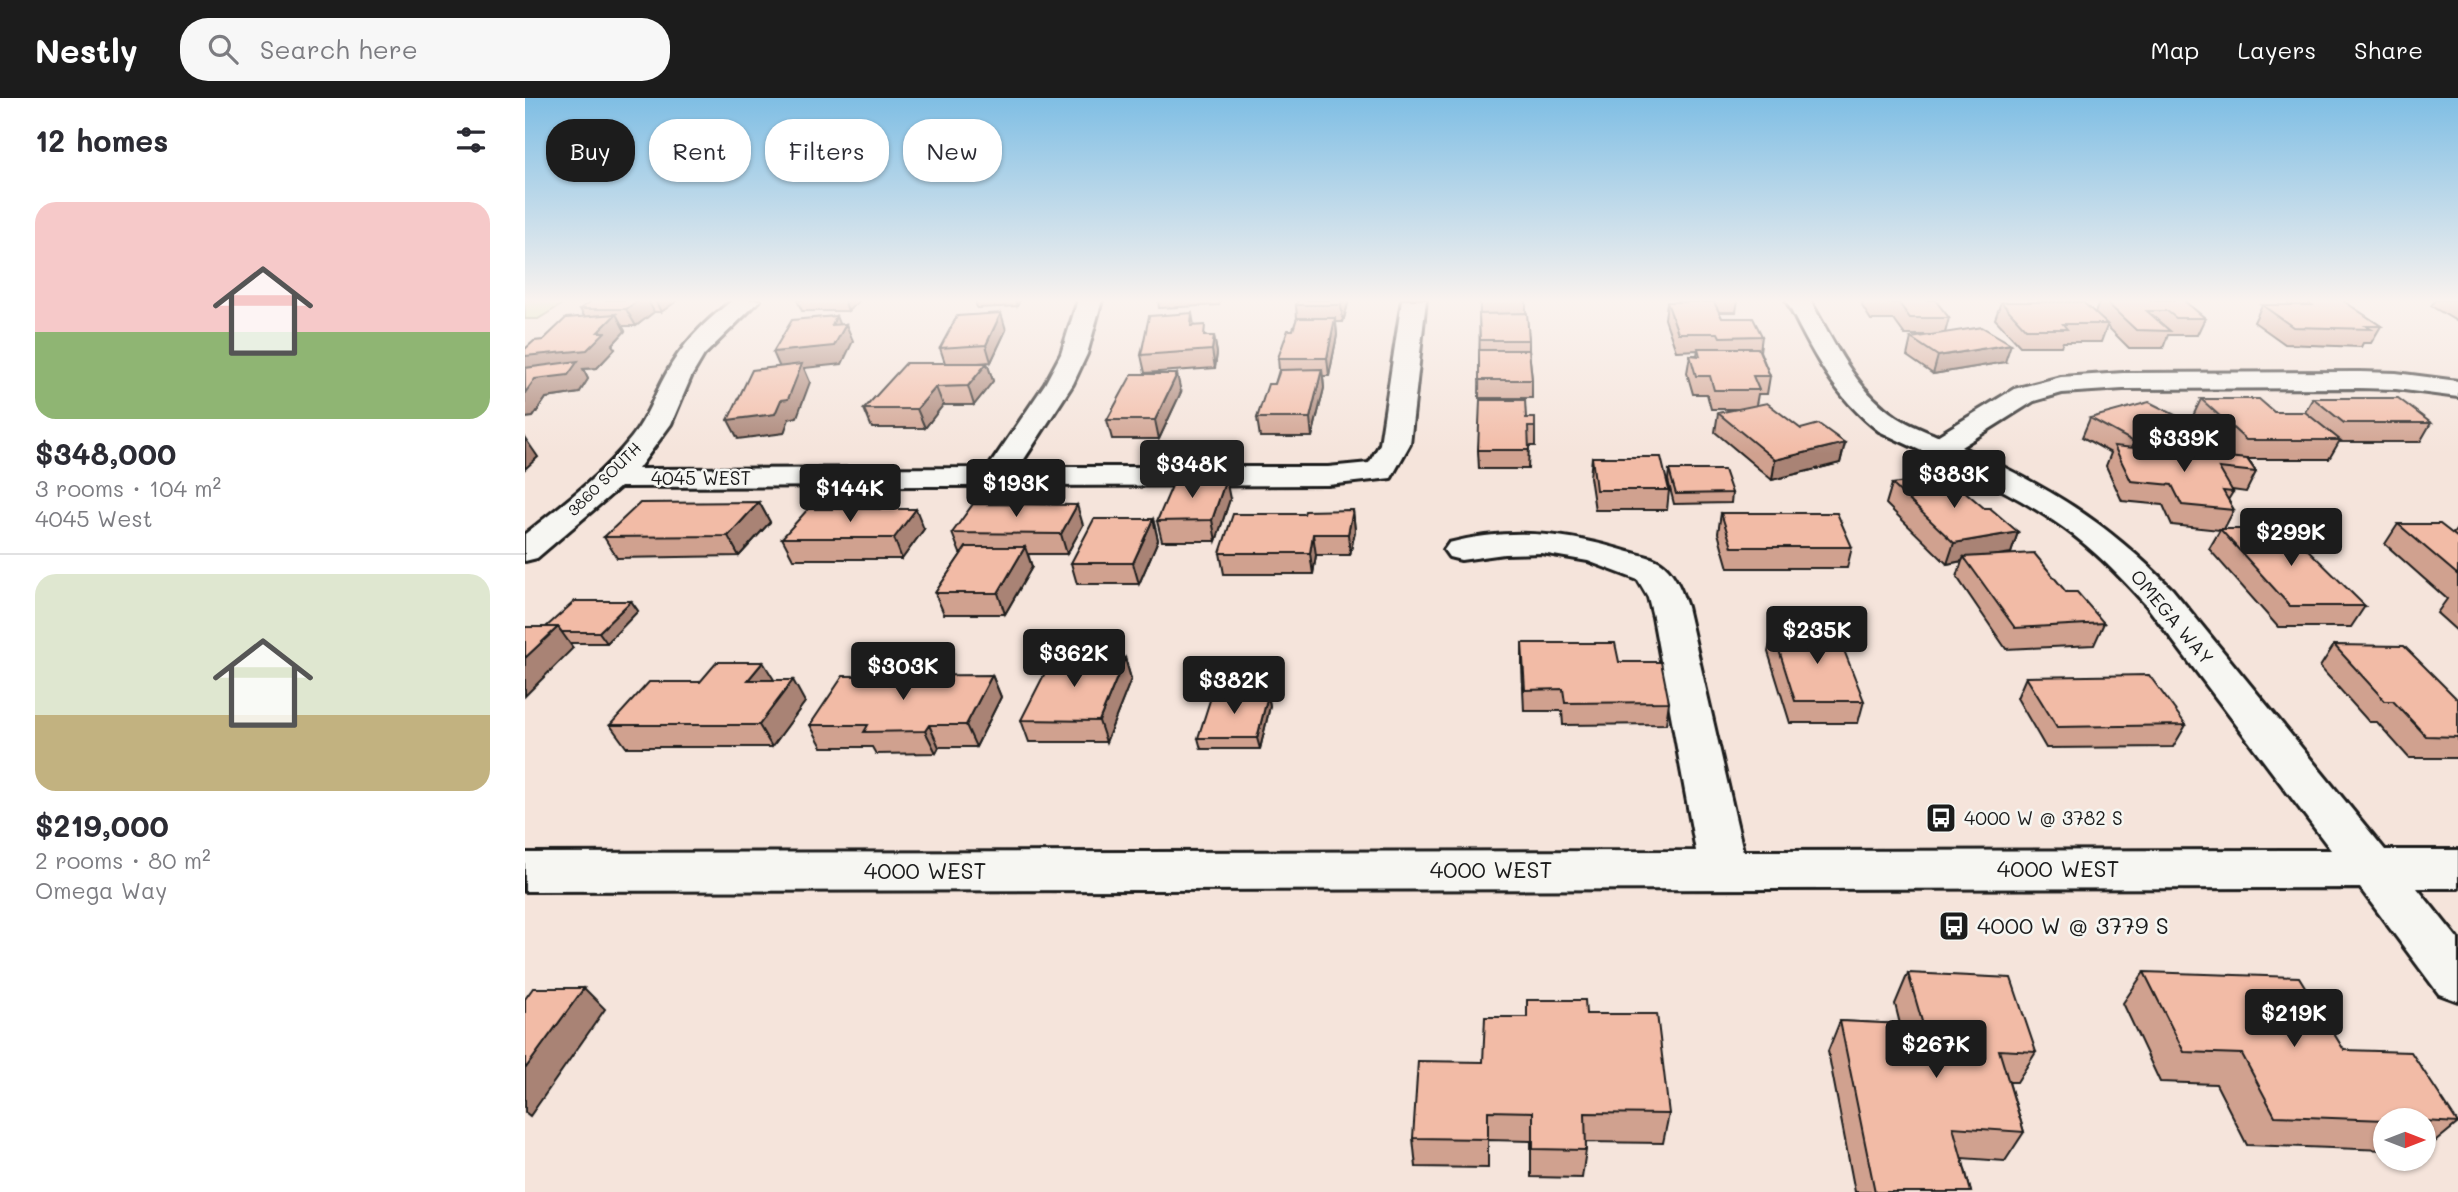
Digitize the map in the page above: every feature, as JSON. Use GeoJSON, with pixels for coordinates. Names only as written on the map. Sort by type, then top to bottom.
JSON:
{"type":"FeatureCollection","features":[{"type":"Feature","properties":{"kind":"street","name":"3860 SOUTH"},"geometry":{"type":"LineString","coordinates":[[525,551],[610,478],[657,423],[680,371],[694,351]]}},
{"type":"Feature","properties":{"kind":"street"},"geometry":{"type":"LineString","coordinates":[[997,478],[1059,384],[1075,351]]}},
{"type":"Feature","properties":{"kind":"street","name":"4045 WEST"},"geometry":{"type":"LineString","coordinates":[[610,478],[1328,477],[1380,471],[1395,444],[1407,351]]}},
{"type":"Feature","properties":{"kind":"street","name":"OMEGA WAY"},"geometry":{"type":"LineString","coordinates":[[1827,351],[1853,396],[1869,412],[1889,425],[2064,512],[2128,564],[2159,597],[2458,978]]}},
{"type":"Feature","properties":{"kind":"street"},"geometry":{"type":"LineString","coordinates":[[1937,449],[2024,395],[2061,385],[2123,381],[2360,380],[2396,381],[2458,389]]}},
{"type":"Feature","properties":{"kind":"street"},"geometry":{"type":"LineString","coordinates":[[1461,550],[1501,542],[1538,541],[1593,551],[1650,570],[1661,585],[1682,664],[1698,731],[1724,870]]}},
{"type":"Feature","properties":{"kind":"street","name":"4000 WEST"},"geometry":{"type":"LineString","coordinates":[[525,872],[2458,869]]}},
{"type":"Feature","properties":{"kind":"building"},"geometry":{"type":"Polygon","coordinates":[[[525,351],[576,351],[525,356],[525,351]]]}},
{"type":"Feature","properties":{"kind":"building"},"geometry":{"type":"Polygon","coordinates":[[[1142,351],[1197,351],[1141,355],[1142,351]]]}},
{"type":"Feature","properties":{"kind":"building"},"geometry":{"type":"Polygon","coordinates":[[[1280,351],[1328,351],[1327,358],[1278,358],[1280,351]]]}},
{"type":"Feature","properties":{"kind":"building"},"geometry":{"type":"Polygon","coordinates":[[[1479,351],[1529,351],[1532,380],[1479,380],[1479,351]]]}},
{"type":"Feature","properties":{"kind":"building"},"geometry":{"type":"Polygon","coordinates":[[[1699,351],[1759,351],[1770,376],[1753,376],[1759,390],[1714,390],[1710,376],[1696,376],[1690,355],[1700,356],[1699,351]]]}},
{"type":"Feature","properties":{"kind":"building"},"geometry":{"type":"Polygon","coordinates":[[[1931,351],[1968,351],[1938,356],[1931,351]]]}},
{"type":"Feature","properties":{"kind":"building"},"geometry":{"type":"Polygon","coordinates":[[[578,361],[568,375],[535,379],[525,393],[525,368],[578,361]]]}},
{"type":"Feature","properties":{"kind":"building"},"geometry":{"type":"Polygon","coordinates":[[[906,363],[987,363],[968,386],[936,387],[917,409],[864,409],[906,363]]]}},
{"type":"Feature","properties":{"kind":"building"},"geometry":{"type":"Polygon","coordinates":[[[802,364],[788,399],[781,400],[775,414],[728,420],[752,370],[802,364]]]}},
{"type":"Feature","properties":{"kind":"building"},"geometry":{"type":"Polygon","coordinates":[[[1322,369],[1310,418],[1257,418],[1268,384],[1275,384],[1280,370],[1322,369]]]}},
{"type":"Feature","properties":{"kind":"building"},"geometry":{"type":"Polygon","coordinates":[[[1132,374],[1177,374],[1155,420],[1107,420],[1132,374]]]}},
{"type":"Feature","properties":{"kind":"building"},"geometry":{"type":"Polygon","coordinates":[[[2313,398],[2398,398],[2431,423],[2344,423],[2313,398]]]}},
{"type":"Feature","properties":{"kind":"building"},"geometry":{"type":"Polygon","coordinates":[[[2201,399],[2259,399],[2274,412],[2305,412],[2340,440],[2246,440],[2201,399]]]}},
{"type":"Feature","properties":{"kind":"building"},"geometry":{"type":"Polygon","coordinates":[[[1480,400],[1525,400],[1526,418],[1535,418],[1535,427],[1528,427],[1529,450],[1478,450],[1480,400]]]}},
{"type":"Feature","properties":{"kind":"building"},"geometry":{"type":"Polygon","coordinates":[[[2149,402],[2195,425],[2134,442],[2090,418],[2149,402]]]}},
{"type":"Feature","properties":{"kind":"building"},"geometry":{"type":"Polygon","coordinates":[[[1767,403],[1801,429],[1819,424],[1845,443],[1775,460],[1718,413],[1767,403]]]}},
{"type":"Feature","properties":{"kind":"building"},"geometry":{"type":"Polygon","coordinates":[[[2114,446],[2247,459],[2256,472],[2219,468],[2233,492],[2223,491],[2234,510],[2182,505],[2172,485],[2131,481],[2114,446]]]}},
{"type":"Feature","properties":{"kind":"building"},"geometry":{"type":"Polygon","coordinates":[[[1592,457],[1661,457],[1669,490],[1596,490],[1592,457]]]}},
{"type":"Feature","properties":{"kind":"building"},"geometry":{"type":"Polygon","coordinates":[[[1669,470],[1724,470],[1732,493],[1676,494],[1669,470]]]}},
{"type":"Feature","properties":{"kind":"building"},"geometry":{"type":"Polygon","coordinates":[[[1947,476],[1984,508],[1990,508],[2018,532],[1954,543],[1892,484],[1947,476]]]}},
{"type":"Feature","properties":{"kind":"building"},"geometry":{"type":"Polygon","coordinates":[[[1175,479],[1226,479],[1212,520],[1157,521],[1175,479]]]}},
{"type":"Feature","properties":{"kind":"building"},"geometry":{"type":"Polygon","coordinates":[[[759,502],[728,536],[604,537],[640,503],[759,502]]]}},
{"type":"Feature","properties":{"kind":"building"},"geometry":{"type":"Polygon","coordinates":[[[973,504],[1077,505],[1061,534],[952,533],[973,504]]]}},
{"type":"Feature","properties":{"kind":"building"},"geometry":{"type":"Polygon","coordinates":[[[808,509],[916,509],[894,538],[782,538],[808,509]]]}},
{"type":"Feature","properties":{"kind":"building"},"geometry":{"type":"Polygon","coordinates":[[[1353,510],[1348,534],[1313,534],[1310,553],[1220,553],[1233,514],[1304,514],[1305,511],[1353,510]]]}},
{"type":"Feature","properties":{"kind":"building"},"geometry":{"type":"Polygon","coordinates":[[[1721,513],[1837,513],[1852,547],[1732,547],[1721,513]]]}},
{"type":"Feature","properties":{"kind":"building"},"geometry":{"type":"Polygon","coordinates":[[[1094,519],[1153,519],[1133,563],[1071,563],[1094,519]]]}},
{"type":"Feature","properties":{"kind":"building"},"geometry":{"type":"Polygon","coordinates":[[[2398,524],[2440,524],[2458,538],[2458,575],[2398,524]]]}},
{"type":"Feature","properties":{"kind":"building"},"geometry":{"type":"Polygon","coordinates":[[[2220,529],[2287,529],[2365,606],[2290,606],[2220,529]]]}},
{"type":"Feature","properties":{"kind":"building"},"geometry":{"type":"Polygon","coordinates":[[[966,547],[1025,547],[998,593],[935,593],[966,547]]]}},
{"type":"Feature","properties":{"kind":"building"},"geometry":{"type":"Polygon","coordinates":[[[2034,553],[2066,592],[2077,592],[2104,623],[2015,628],[1964,557],[2034,553]]]}},
{"type":"Feature","properties":{"kind":"building"},"geometry":{"type":"Polygon","coordinates":[[[575,601],[631,601],[599,632],[562,632],[558,627],[546,627],[575,601]]]}},
{"type":"Feature","properties":{"kind":"building"},"geometry":{"type":"Polygon","coordinates":[[[525,627],[558,627],[525,658],[525,627]]]}},
{"type":"Feature","properties":{"kind":"building"},"geometry":{"type":"Polygon","coordinates":[[[1836,630],[1864,701],[1795,701],[1773,631],[1836,630]]]}},
{"type":"Feature","properties":{"kind":"building"},"geometry":{"type":"Polygon","coordinates":[[[1522,643],[1615,643],[1619,662],[1661,662],[1669,702],[1565,703],[1563,689],[1525,690],[1522,643]]]}},
{"type":"Feature","properties":{"kind":"building"},"geometry":{"type":"Polygon","coordinates":[[[2334,645],[2404,646],[2458,700],[2458,737],[2426,736],[2393,701],[2385,701],[2334,645]]]}},
{"type":"Feature","properties":{"kind":"building"},"geometry":{"type":"Polygon","coordinates":[[[1053,657],[1125,658],[1099,721],[1021,720],[1053,657]]]}},
{"type":"Feature","properties":{"kind":"building"},"geometry":{"type":"Polygon","coordinates":[[[717,662],[763,662],[748,680],[793,680],[759,725],[610,725],[649,682],[700,682],[717,662]]]}},
{"type":"Feature","properties":{"kind":"building"},"geometry":{"type":"Polygon","coordinates":[[[992,675],[966,725],[929,725],[925,731],[864,732],[868,725],[810,725],[843,676],[992,675]]]}},
{"type":"Feature","properties":{"kind":"building"},"geometry":{"type":"Polygon","coordinates":[[[2149,675],[2186,725],[2057,727],[2026,677],[2149,675]]]}},
{"type":"Feature","properties":{"kind":"building"},"geometry":{"type":"Polygon","coordinates":[[[1212,694],[1268,695],[1257,738],[1198,738],[1212,694]]]}},
{"type":"Feature","properties":{"kind":"building"},"geometry":{"type":"Polygon","coordinates":[[[2144,972],[2299,977],[2344,1050],[2411,1052],[2458,1123],[2436,1122],[2436,1108],[2373,1108],[2373,1120],[2275,1116],[2242,1054],[2184,1052],[2144,972]]]}},
{"type":"Feature","properties":{"kind":"building"},"geometry":{"type":"Polygon","coordinates":[[[1908,973],[2011,978],[2036,1052],[1999,1050],[2024,1132],[1953,1127],[1971,1192],[1875,1192],[1840,1021],[1923,1025],[1908,973]]]}},
{"type":"Feature","properties":{"kind":"building"},"geometry":{"type":"Polygon","coordinates":[[[533,988],[584,988],[525,1069],[525,999],[533,988]]]}},
{"type":"Feature","properties":{"kind":"building"},"geometry":{"type":"Polygon","coordinates":[[[1527,1000],[1585,1000],[1586,1014],[1657,1014],[1669,1114],[1585,1113],[1586,1150],[1533,1149],[1533,1112],[1488,1111],[1488,1139],[1413,1138],[1418,1061],[1483,1062],[1485,1017],[1527,1017],[1527,1000]]]}},
{"type":"Feature","properties":{"kind":"place","name":"4000 W @ 3782 S"},"geometry":{"type":"Point","coordinates":[1941,818]}},
{"type":"Feature","properties":{"kind":"place","name":"4000 W @ 3779 S"},"geometry":{"type":"Point","coordinates":[1954,926]}}]}
